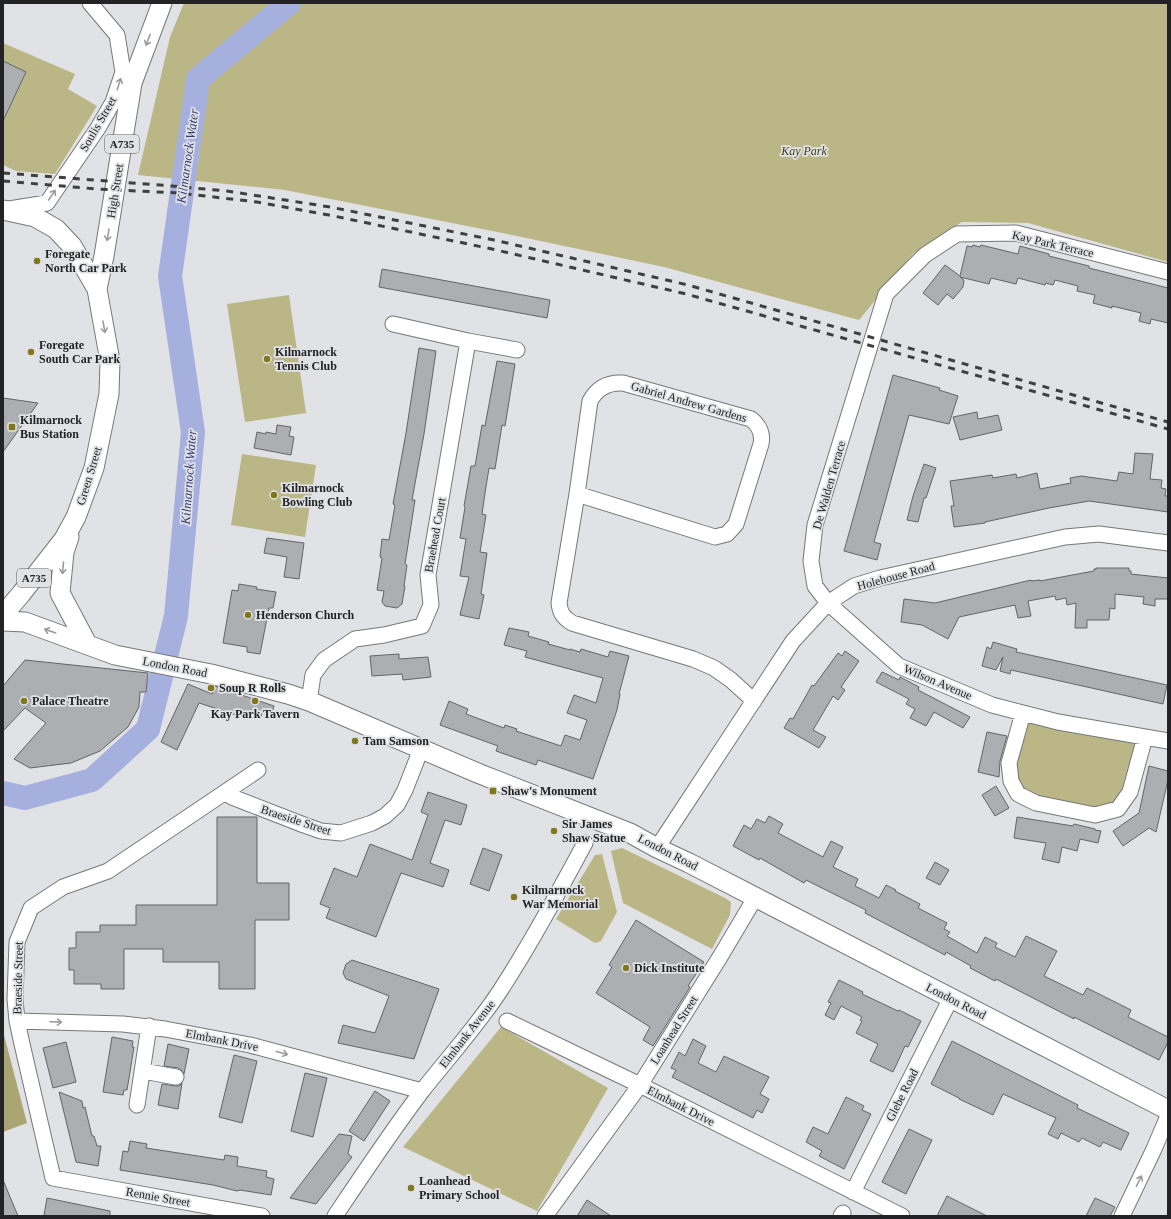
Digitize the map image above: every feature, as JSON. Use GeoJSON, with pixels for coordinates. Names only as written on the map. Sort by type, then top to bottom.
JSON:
{"type":"FeatureCollection","features":[{"type":"Feature","properties":{"kind":"main road","name":"High Street"},"geometry":{"type":"LineString","coordinates":[[97,289],[104,256],[132,83],[162,3]]}},
{"type":"Feature","properties":{"kind":"main road","name":"A735"},"geometry":{"type":"LineString","coordinates":[[4,210],[35,217],[56,229],[72,246],[97,289]]}},
{"type":"Feature","properties":{"kind":"main road","name":"Green Street"},"geometry":{"type":"LineString","coordinates":[[3,615],[64,539],[76,518],[94,468],[109,394],[110,361],[97,289]]}},
{"type":"Feature","properties":{"kind":"main road"},"geometry":{"type":"LineString","coordinates":[[76,518],[64,552],[60,593],[87,644]]}},
{"type":"Feature","properties":{"kind":"main road","name":"London Road"},"geometry":{"type":"LineString","coordinates":[[3,621],[25,622],[115,655],[211,674],[288,694],[630,833],[1168,1110]]}},
{"type":"Feature","properties":{"kind":"street","name":"Soulis Street"},"geometry":{"type":"LineString","coordinates":[[4,210],[47,203],[98,128],[113,102],[123,72],[117,35],[90,3]]}},
{"type":"Feature","properties":{"kind":"street","name":"Kay Park Terrace"},"geometry":{"type":"LineString","coordinates":[[877,321],[886,294],[925,255],[957,234],[1016,233],[1168,272]]}},
{"type":"Feature","properties":{"kind":"street","name":"De Walden Terrace"},"geometry":{"type":"LineString","coordinates":[[828,603],[815,586],[811,560],[815,525],[877,321]]}},
{"type":"Feature","properties":{"kind":"street"},"geometry":{"type":"LineString","coordinates":[[393,324],[468,341],[517,350]]}},
{"type":"Feature","properties":{"kind":"street","name":"Braehead Court"},"geometry":{"type":"LineString","coordinates":[[309,702],[313,675],[324,660],[355,639],[384,635],[422,626],[431,605],[428,575],[468,341]]}},
{"type":"Feature","properties":{"kind":"street","name":"Gabriel Andrew Gardens"},"geometry":{"type":"LineString","coordinates":[[577,494],[715,537],[727,534],[736,524],[761,444],[762,439],[760,428],[752,419],[623,384],[617,383],[605,385],[596,392],[590,401],[577,494],[558,603],[564,618],[572,624],[700,662],[714,668],[731,680],[754,701]]}},
{"type":"Feature","properties":{"kind":"street","name":"Holehouse Road"},"geometry":{"type":"LineString","coordinates":[[657,848],[793,640],[828,603],[854,586],[880,578],[1065,537],[1099,534],[1168,542]]}},
{"type":"Feature","properties":{"kind":"street","name":"Wilson Avenue"},"geometry":{"type":"LineString","coordinates":[[828,603],[899,666],[992,705],[1058,722],[1168,741]]}},
{"type":"Feature","properties":{"kind":"street"},"geometry":{"type":"LineString","coordinates":[[1023,713],[1009,763],[1011,781],[1018,794],[1036,803],[1095,815],[1118,810],[1130,792],[1144,737]]}},
{"type":"Feature","properties":{"kind":"street","name":"Braeside Street"},"geometry":{"type":"LineString","coordinates":[[226,792],[232,797],[304,825],[322,831],[341,833],[372,823],[385,816],[397,805],[405,790],[421,749]]}},
{"type":"Feature","properties":{"kind":"street","name":"Braeside Street"},"geometry":{"type":"LineString","coordinates":[[54,1178],[18,1021],[15,999],[17,942],[31,908],[63,887],[108,871],[258,770]]}},
{"type":"Feature","properties":{"kind":"street","name":"Elmbank Avenue"},"geometry":{"type":"LineString","coordinates":[[335,1216],[384,1143],[422,1091],[476,1024],[500,991],[544,921],[585,843]]}},
{"type":"Feature","properties":{"kind":"street","name":"Loanhead Street"},"geometry":{"type":"LineString","coordinates":[[545,1216],[640,1085],[755,898]]}},
{"type":"Feature","properties":{"kind":"street","name":"Glebe Road"},"geometry":{"type":"LineString","coordinates":[[853,1192],[951,998]]}},
{"type":"Feature","properties":{"kind":"street","name":"Elmbank Drive"},"geometry":{"type":"LineString","coordinates":[[18,1021],[149,1026],[250,1044],[422,1091]]}},
{"type":"Feature","properties":{"kind":"street","name":"Elmbank Drive"},"geometry":{"type":"LineString","coordinates":[[507,1021],[640,1085],[902,1216]]}},
{"type":"Feature","properties":{"kind":"street"},"geometry":{"type":"LineString","coordinates":[[137,1105],[149,1026]]}},
{"type":"Feature","properties":{"kind":"street"},"geometry":{"type":"LineString","coordinates":[[143,1070],[176,1077]]}},
{"type":"Feature","properties":{"kind":"street"},"geometry":{"type":"LineString","coordinates":[[1122,1216],[1168,1116]]}},
{"type":"Feature","properties":{"kind":"street","name":"Rennie Street"},"geometry":{"type":"LineString","coordinates":[[54,1178],[262,1216]]}},
{"type":"Feature","properties":{"kind":"green space","name":"Kay Park"},"geometry":{"type":"Polygon","coordinates":[[[184,3],[1168,3],[1168,262],[1028,223],[962,222],[913,254],[859,320],[664,267],[512,235],[285,190],[138,175],[170,37],[184,3]]]}},
{"type":"Feature","properties":{"kind":"green space"},"geometry":{"type":"Polygon","coordinates":[[[3,43],[75,74],[68,89],[97,106],[55,174],[16,171],[3,165],[3,43]]]}},
{"type":"Feature","properties":{"kind":"green space","name":"Kilmarnock Tennis Club"},"geometry":{"type":"Polygon","coordinates":[[[289,295],[306,413],[245,422],[227,304],[289,295]]]}},
{"type":"Feature","properties":{"kind":"green space","name":"Kilmarnock Bowling Club"},"geometry":{"type":"Polygon","coordinates":[[[242,454],[316,465],[305,537],[231,525],[242,454]]]}},
{"type":"Feature","properties":{"kind":"green space"},"geometry":{"type":"Polygon","coordinates":[[[1023,713],[1145,737],[1118,809],[1036,803],[1011,781],[1023,713]]]}},
{"type":"Feature","properties":{"kind":"green space"},"geometry":{"type":"Polygon","coordinates":[[[622,848],[731,902],[730,915],[712,949],[623,903],[611,851],[622,848]]]}},
{"type":"Feature","properties":{"kind":"green space"},"geometry":{"type":"Polygon","coordinates":[[[602,854],[617,912],[601,941],[595,943],[556,919],[595,855],[602,854]]]}},
{"type":"Feature","properties":{"kind":"green space"},"geometry":{"type":"Polygon","coordinates":[[[501,1027],[608,1088],[537,1211],[403,1147],[501,1027]]]}},
{"type":"Feature","properties":{"kind":"shaded area"},"geometry":{"type":"Polygon","coordinates":[[[3,1010],[4,1035],[27,1123],[3,1132],[3,1010]]]}},
{"type":"Feature","properties":{"kind":"building"},"geometry":{"type":"Polygon","coordinates":[[[3,61],[26,72],[3,121],[3,61]]]}},
{"type":"Feature","properties":{"kind":"building"},"geometry":{"type":"Polygon","coordinates":[[[973,245],[980,247],[981,245],[1018,254],[1020,246],[1049,254],[1049,256],[1089,266],[1089,268],[1168,288],[1168,323],[1151,319],[1150,324],[1139,321],[1141,313],[1093,303],[1095,295],[1077,291],[1078,286],[1055,280],[1053,285],[1046,283],[1045,285],[1018,278],[1016,284],[991,278],[989,284],[960,277],[964,280],[963,287],[953,299],[947,294],[938,305],[923,293],[945,265],[960,276],[967,246],[972,247],[973,245]]]}},
{"type":"Feature","properties":{"kind":"building"},"geometry":{"type":"Polygon","coordinates":[[[382,269],[550,300],[547,318],[379,287],[382,269]]]}},
{"type":"Feature","properties":{"kind":"building"},"geometry":{"type":"Polygon","coordinates":[[[419,348],[436,351],[424,434],[412,500],[415,500],[405,564],[407,565],[405,586],[402,604],[397,608],[385,606],[382,602],[384,591],[377,590],[382,558],[380,557],[382,539],[389,540],[395,505],[393,504],[419,348]]]}},
{"type":"Feature","properties":{"kind":"building"},"geometry":{"type":"Polygon","coordinates":[[[497,361],[515,364],[505,426],[502,425],[495,469],[489,468],[482,514],[486,515],[480,552],[487,553],[481,594],[484,595],[479,619],[460,615],[469,577],[460,576],[466,539],[460,538],[471,466],[475,466],[482,425],[485,426],[497,361]]]}},
{"type":"Feature","properties":{"kind":"building"},"geometry":{"type":"Polygon","coordinates":[[[893,375],[940,388],[939,390],[958,396],[949,424],[909,415],[874,542],[881,544],[877,560],[844,551],[893,375]]]}},
{"type":"Feature","properties":{"kind":"building","name":"Kilmarnock Bus Station"},"geometry":{"type":"Polygon","coordinates":[[[3,398],[38,403],[3,452],[3,398]]]}},
{"type":"Feature","properties":{"kind":"building"},"geometry":{"type":"Polygon","coordinates":[[[977,412],[978,419],[998,415],[1002,430],[960,440],[953,417],[977,412]]]}},
{"type":"Feature","properties":{"kind":"building","name":"Kilmarnock Bowling Club"},"geometry":{"type":"Polygon","coordinates":[[[277,425],[291,427],[289,436],[294,437],[291,455],[254,448],[257,432],[276,434],[277,425]]]}},
{"type":"Feature","properties":{"kind":"building"},"geometry":{"type":"Polygon","coordinates":[[[1135,453],[1153,454],[1150,479],[1162,480],[1161,488],[1166,489],[1165,496],[1168,496],[1168,512],[1089,501],[1049,508],[985,523],[954,527],[951,506],[954,506],[950,481],[992,475],[993,478],[1016,474],[1017,478],[1037,473],[1040,489],[1071,483],[1070,478],[1081,476],[1117,481],[1119,472],[1133,474],[1135,453]]]}},
{"type":"Feature","properties":{"kind":"building"},"geometry":{"type":"Polygon","coordinates":[[[924,464],[936,468],[926,498],[924,498],[918,522],[907,520],[913,496],[924,464]]]}},
{"type":"Feature","properties":{"kind":"building"},"geometry":{"type":"Polygon","coordinates":[[[267,538],[304,543],[299,579],[284,577],[287,557],[264,553],[267,538]]]}},
{"type":"Feature","properties":{"kind":"building"},"geometry":{"type":"Polygon","coordinates":[[[1096,568],[1129,568],[1131,574],[1168,578],[1168,599],[1155,599],[1155,606],[1143,604],[1144,597],[1115,594],[1115,609],[1110,608],[1109,620],[1087,620],[1087,628],[1075,628],[1076,603],[1067,605],[1066,598],[1056,600],[1055,596],[1028,601],[1031,616],[1018,618],[1015,605],[959,617],[948,639],[922,625],[901,622],[904,599],[935,603],[1031,580],[1040,581],[1094,571],[1096,568]]]}},
{"type":"Feature","properties":{"kind":"building","name":"Henderson Church"},"geometry":{"type":"Polygon","coordinates":[[[239,584],[257,587],[256,589],[276,592],[273,608],[269,608],[260,654],[247,652],[247,647],[223,643],[232,590],[238,591],[239,584]]]}},
{"type":"Feature","properties":{"kind":"building"},"geometry":{"type":"Polygon","coordinates":[[[509,628],[529,632],[528,636],[549,642],[548,644],[570,650],[580,652],[581,649],[608,657],[610,651],[629,656],[619,694],[617,710],[593,779],[538,760],[536,765],[496,751],[498,746],[440,725],[449,701],[468,709],[466,714],[504,728],[505,725],[517,729],[516,731],[561,746],[565,735],[580,740],[587,720],[567,713],[574,695],[596,703],[603,678],[525,657],[527,651],[504,645],[509,628]]]}},
{"type":"Feature","properties":{"kind":"building"},"geometry":{"type":"Polygon","coordinates":[[[993,642],[1017,649],[1016,652],[1167,685],[1163,704],[1011,670],[1010,674],[1000,671],[1003,657],[996,670],[982,666],[987,647],[991,649],[993,642]]]}},
{"type":"Feature","properties":{"kind":"building"},"geometry":{"type":"Polygon","coordinates":[[[845,651],[859,661],[841,687],[845,690],[838,700],[833,696],[813,730],[826,737],[819,748],[784,728],[790,718],[793,719],[812,685],[814,686],[838,653],[842,656],[845,651]]]}},
{"type":"Feature","properties":{"kind":"building"},"geometry":{"type":"Polygon","coordinates":[[[399,654],[399,659],[428,657],[431,677],[403,680],[402,674],[372,676],[370,656],[399,654]]]}},
{"type":"Feature","properties":{"kind":"building"},"geometry":{"type":"Polygon","coordinates":[[[25,660],[148,673],[146,692],[140,692],[139,707],[128,727],[100,751],[71,763],[30,768],[14,759],[46,723],[25,708],[3,731],[3,686],[25,660]]]}},
{"type":"Feature","properties":{"kind":"building"},"geometry":{"type":"Polygon","coordinates":[[[882,672],[899,680],[900,677],[919,687],[918,690],[970,717],[963,728],[934,712],[926,726],[910,718],[915,709],[906,704],[909,699],[876,682],[882,672]]]}},
{"type":"Feature","properties":{"kind":"building"},"geometry":{"type":"Polygon","coordinates":[[[188,684],[212,694],[215,686],[274,706],[271,716],[262,713],[261,717],[241,710],[239,716],[199,703],[177,750],[161,742],[188,684]]]}},
{"type":"Feature","properties":{"kind":"building"},"geometry":{"type":"Polygon","coordinates":[[[987,732],[1007,736],[1000,761],[999,777],[978,772],[987,732]]]}},
{"type":"Feature","properties":{"kind":"building"},"geometry":{"type":"Polygon","coordinates":[[[1149,766],[1168,771],[1168,780],[1156,832],[1149,828],[1123,846],[1113,831],[1139,813],[1149,766]]]}},
{"type":"Feature","properties":{"kind":"building"},"geometry":{"type":"Polygon","coordinates":[[[996,786],[1009,808],[995,816],[982,795],[996,786]]]}},
{"type":"Feature","properties":{"kind":"building"},"geometry":{"type":"Polygon","coordinates":[[[428,792],[467,805],[461,825],[445,820],[430,863],[449,870],[443,887],[401,873],[376,937],[326,918],[330,908],[320,904],[334,868],[357,877],[370,844],[412,860],[428,815],[421,812],[428,792]]]}},
{"type":"Feature","properties":{"kind":"building"},"geometry":{"type":"Polygon","coordinates":[[[769,816],[783,824],[778,833],[823,857],[831,841],[843,847],[833,867],[858,879],[855,886],[879,898],[886,885],[896,890],[895,891],[920,904],[918,908],[947,923],[944,929],[950,932],[947,936],[977,953],[985,937],[997,943],[995,947],[1015,957],[1026,936],[1057,951],[1044,976],[1083,995],[1087,988],[1131,1010],[1128,1017],[1168,1037],[1168,1042],[1159,1060],[996,979],[995,981],[970,968],[971,966],[946,952],[945,955],[865,913],[866,910],[806,880],[804,883],[760,858],[759,860],[733,846],[744,825],[751,829],[757,819],[765,823],[769,816]]]}},
{"type":"Feature","properties":{"kind":"building"},"geometry":{"type":"Polygon","coordinates":[[[217,817],[257,817],[257,883],[289,883],[289,920],[255,920],[255,989],[219,989],[219,962],[163,962],[163,949],[124,949],[124,989],[101,989],[101,984],[74,984],[74,970],[69,970],[69,948],[76,948],[76,932],[100,932],[100,925],[136,925],[136,905],[217,905],[217,817]]]}},
{"type":"Feature","properties":{"kind":"building"},"geometry":{"type":"Polygon","coordinates":[[[1017,817],[1073,826],[1074,824],[1101,831],[1098,843],[1080,839],[1077,851],[1062,847],[1059,863],[1042,859],[1046,843],[1014,838],[1017,817]]]}},
{"type":"Feature","properties":{"kind":"building"},"geometry":{"type":"Polygon","coordinates":[[[483,848],[502,855],[489,891],[470,884],[483,848]]]}},
{"type":"Feature","properties":{"kind":"building"},"geometry":{"type":"Polygon","coordinates":[[[935,862],[949,870],[940,885],[926,878],[935,862]]]}},
{"type":"Feature","properties":{"kind":"building"},"geometry":{"type":"Polygon","coordinates":[[[636,920],[704,962],[688,986],[690,987],[653,1046],[643,1040],[650,1027],[596,993],[612,967],[609,965],[636,920]]]}},
{"type":"Feature","properties":{"kind":"building"},"geometry":{"type":"Polygon","coordinates":[[[352,960],[439,989],[414,1059],[338,1043],[343,1025],[375,1033],[389,996],[346,979],[343,973],[346,964],[352,960]]]}},
{"type":"Feature","properties":{"kind":"building"},"geometry":{"type":"Polygon","coordinates":[[[839,980],[863,992],[862,994],[921,1021],[908,1047],[905,1046],[893,1072],[870,1061],[878,1044],[856,1033],[862,1021],[860,1020],[862,1017],[841,1006],[834,1020],[825,1015],[831,1003],[828,1002],[839,980]]]}},
{"type":"Feature","properties":{"kind":"building"},"geometry":{"type":"Polygon","coordinates":[[[112,1037],[133,1041],[132,1047],[134,1047],[127,1090],[124,1090],[123,1095],[103,1092],[112,1037]]]}},
{"type":"Feature","properties":{"kind":"building"},"geometry":{"type":"Polygon","coordinates":[[[693,1039],[706,1046],[698,1063],[716,1072],[724,1056],[769,1077],[760,1094],[769,1099],[762,1113],[757,1110],[753,1118],[672,1077],[676,1070],[671,1068],[679,1052],[685,1056],[693,1039]]]}},
{"type":"Feature","properties":{"kind":"building"},"geometry":{"type":"Polygon","coordinates":[[[952,1041],[1078,1105],[1077,1108],[1129,1133],[1121,1150],[1103,1142],[1100,1147],[1082,1138],[1079,1142],[1061,1133],[1058,1139],[1048,1134],[1056,1118],[1003,1094],[993,1115],[931,1084],[952,1041]]]}},
{"type":"Feature","properties":{"kind":"building"},"geometry":{"type":"Polygon","coordinates":[[[66,1042],[76,1082],[53,1088],[43,1048],[66,1042]]]}},
{"type":"Feature","properties":{"kind":"building"},"geometry":{"type":"Polygon","coordinates":[[[168,1044],[189,1049],[184,1074],[178,1068],[164,1066],[168,1044]]]}},
{"type":"Feature","properties":{"kind":"building"},"geometry":{"type":"Polygon","coordinates":[[[234,1055],[257,1061],[242,1123],[219,1117],[234,1055]]]}},
{"type":"Feature","properties":{"kind":"building"},"geometry":{"type":"Polygon","coordinates":[[[305,1073],[327,1078],[313,1137],[291,1131],[305,1073]]]}},
{"type":"Feature","properties":{"kind":"building"},"geometry":{"type":"Polygon","coordinates":[[[182,1083],[178,1109],[158,1105],[162,1084],[179,1086],[182,1083]]]}},
{"type":"Feature","properties":{"kind":"building"},"geometry":{"type":"Polygon","coordinates":[[[375,1091],[390,1101],[364,1141],[349,1131],[375,1091]]]}},
{"type":"Feature","properties":{"kind":"building"},"geometry":{"type":"Polygon","coordinates":[[[59,1092],[82,1101],[83,1108],[85,1107],[92,1136],[94,1136],[97,1146],[101,1146],[98,1166],[76,1162],[59,1092]]]}},
{"type":"Feature","properties":{"kind":"building"},"geometry":{"type":"Polygon","coordinates":[[[846,1097],[864,1106],[862,1110],[871,1114],[844,1169],[819,1156],[822,1151],[806,1142],[813,1127],[828,1134],[846,1097]]]}},
{"type":"Feature","properties":{"kind":"building"},"geometry":{"type":"Polygon","coordinates":[[[909,1129],[932,1140],[906,1194],[882,1182],[909,1129]]]}},
{"type":"Feature","properties":{"kind":"building"},"geometry":{"type":"Polygon","coordinates":[[[339,1134],[352,1136],[348,1154],[352,1157],[316,1204],[290,1198],[339,1134]]]}},
{"type":"Feature","properties":{"kind":"building"},"geometry":{"type":"Polygon","coordinates":[[[130,1141],[147,1144],[146,1148],[224,1160],[225,1155],[238,1157],[237,1166],[267,1171],[266,1177],[274,1179],[271,1195],[240,1190],[237,1191],[213,1185],[120,1170],[123,1151],[128,1152],[130,1141]]]}},
{"type":"Feature","properties":{"kind":"building"},"geometry":{"type":"Polygon","coordinates":[[[3,1180],[18,1216],[3,1216],[3,1180]]]}},
{"type":"Feature","properties":{"kind":"building"},"geometry":{"type":"Polygon","coordinates":[[[947,1196],[987,1216],[937,1216],[947,1196]]]}},
{"type":"Feature","properties":{"kind":"building"},"geometry":{"type":"Polygon","coordinates":[[[47,1198],[110,1211],[110,1216],[44,1215],[47,1198]]]}},
{"type":"Feature","properties":{"kind":"building"},"geometry":{"type":"Polygon","coordinates":[[[1095,1198],[1115,1207],[1110,1216],[1086,1216],[1095,1198]]]}},
{"type":"Feature","properties":{"kind":"building"},"geometry":{"type":"Polygon","coordinates":[[[587,1200],[611,1216],[577,1216],[587,1200]]]}},
{"type":"Feature","properties":{"kind":"waterway","name":"Kilmarnock Water"},"geometry":{"type":"LineString","coordinates":[[3,793],[25,798],[92,780],[148,729],[176,616],[193,432],[170,276],[198,79],[289,3]]}},
{"type":"Feature","properties":{"kind":"railway"},"geometry":{"type":"LineString","coordinates":[[3,173],[227,191],[330,207],[494,240],[688,285],[1168,422]]}},
{"type":"Feature","properties":{"kind":"railway"},"geometry":{"type":"LineString","coordinates":[[3,181],[97,189],[179,193],[257,202],[329,215],[492,249],[686,294],[1168,429]]}},
{"type":"Feature","properties":{"kind":"place","name":"Foregate North Car Park"},"geometry":{"type":"Point","coordinates":[37,261]}},
{"type":"Feature","properties":{"kind":"place","name":"Foregate South Car Park"},"geometry":{"type":"Point","coordinates":[31,352]}},
{"type":"Feature","properties":{"kind":"place","name":"Kilmarnock Tennis Club"},"geometry":{"type":"Point","coordinates":[267,359]}},
{"type":"Feature","properties":{"kind":"place","name":"Kilmarnock Bus Station"},"geometry":{"type":"Point","coordinates":[12,427]}},
{"type":"Feature","properties":{"kind":"place","name":"Kilmarnock Bowling Club"},"geometry":{"type":"Point","coordinates":[274,495]}},
{"type":"Feature","properties":{"kind":"place","name":"Henderson Church"},"geometry":{"type":"Point","coordinates":[248,615]}},
{"type":"Feature","properties":{"kind":"place","name":"Soup R Rolls"},"geometry":{"type":"Point","coordinates":[211,688]}},
{"type":"Feature","properties":{"kind":"place","name":"Palace Theatre"},"geometry":{"type":"Point","coordinates":[24,701]}},
{"type":"Feature","properties":{"kind":"place","name":"Kay Park Tavern"},"geometry":{"type":"Point","coordinates":[255,701]}},
{"type":"Feature","properties":{"kind":"place","name":"Tam Samson"},"geometry":{"type":"Point","coordinates":[355,741]}},
{"type":"Feature","properties":{"kind":"place","name":"Shaw's Monument"},"geometry":{"type":"Point","coordinates":[493,791]}},
{"type":"Feature","properties":{"kind":"place","name":"Sir James Shaw Statue"},"geometry":{"type":"Point","coordinates":[554,831]}},
{"type":"Feature","properties":{"kind":"place","name":"Kilmarnock War Memorial"},"geometry":{"type":"Point","coordinates":[514,897]}},
{"type":"Feature","properties":{"kind":"place","name":"Dick Institute"},"geometry":{"type":"Point","coordinates":[626,968]}},
{"type":"Feature","properties":{"kind":"place","name":"Loanhead Primary School"},"geometry":{"type":"Point","coordinates":[411,1188]}}]}
